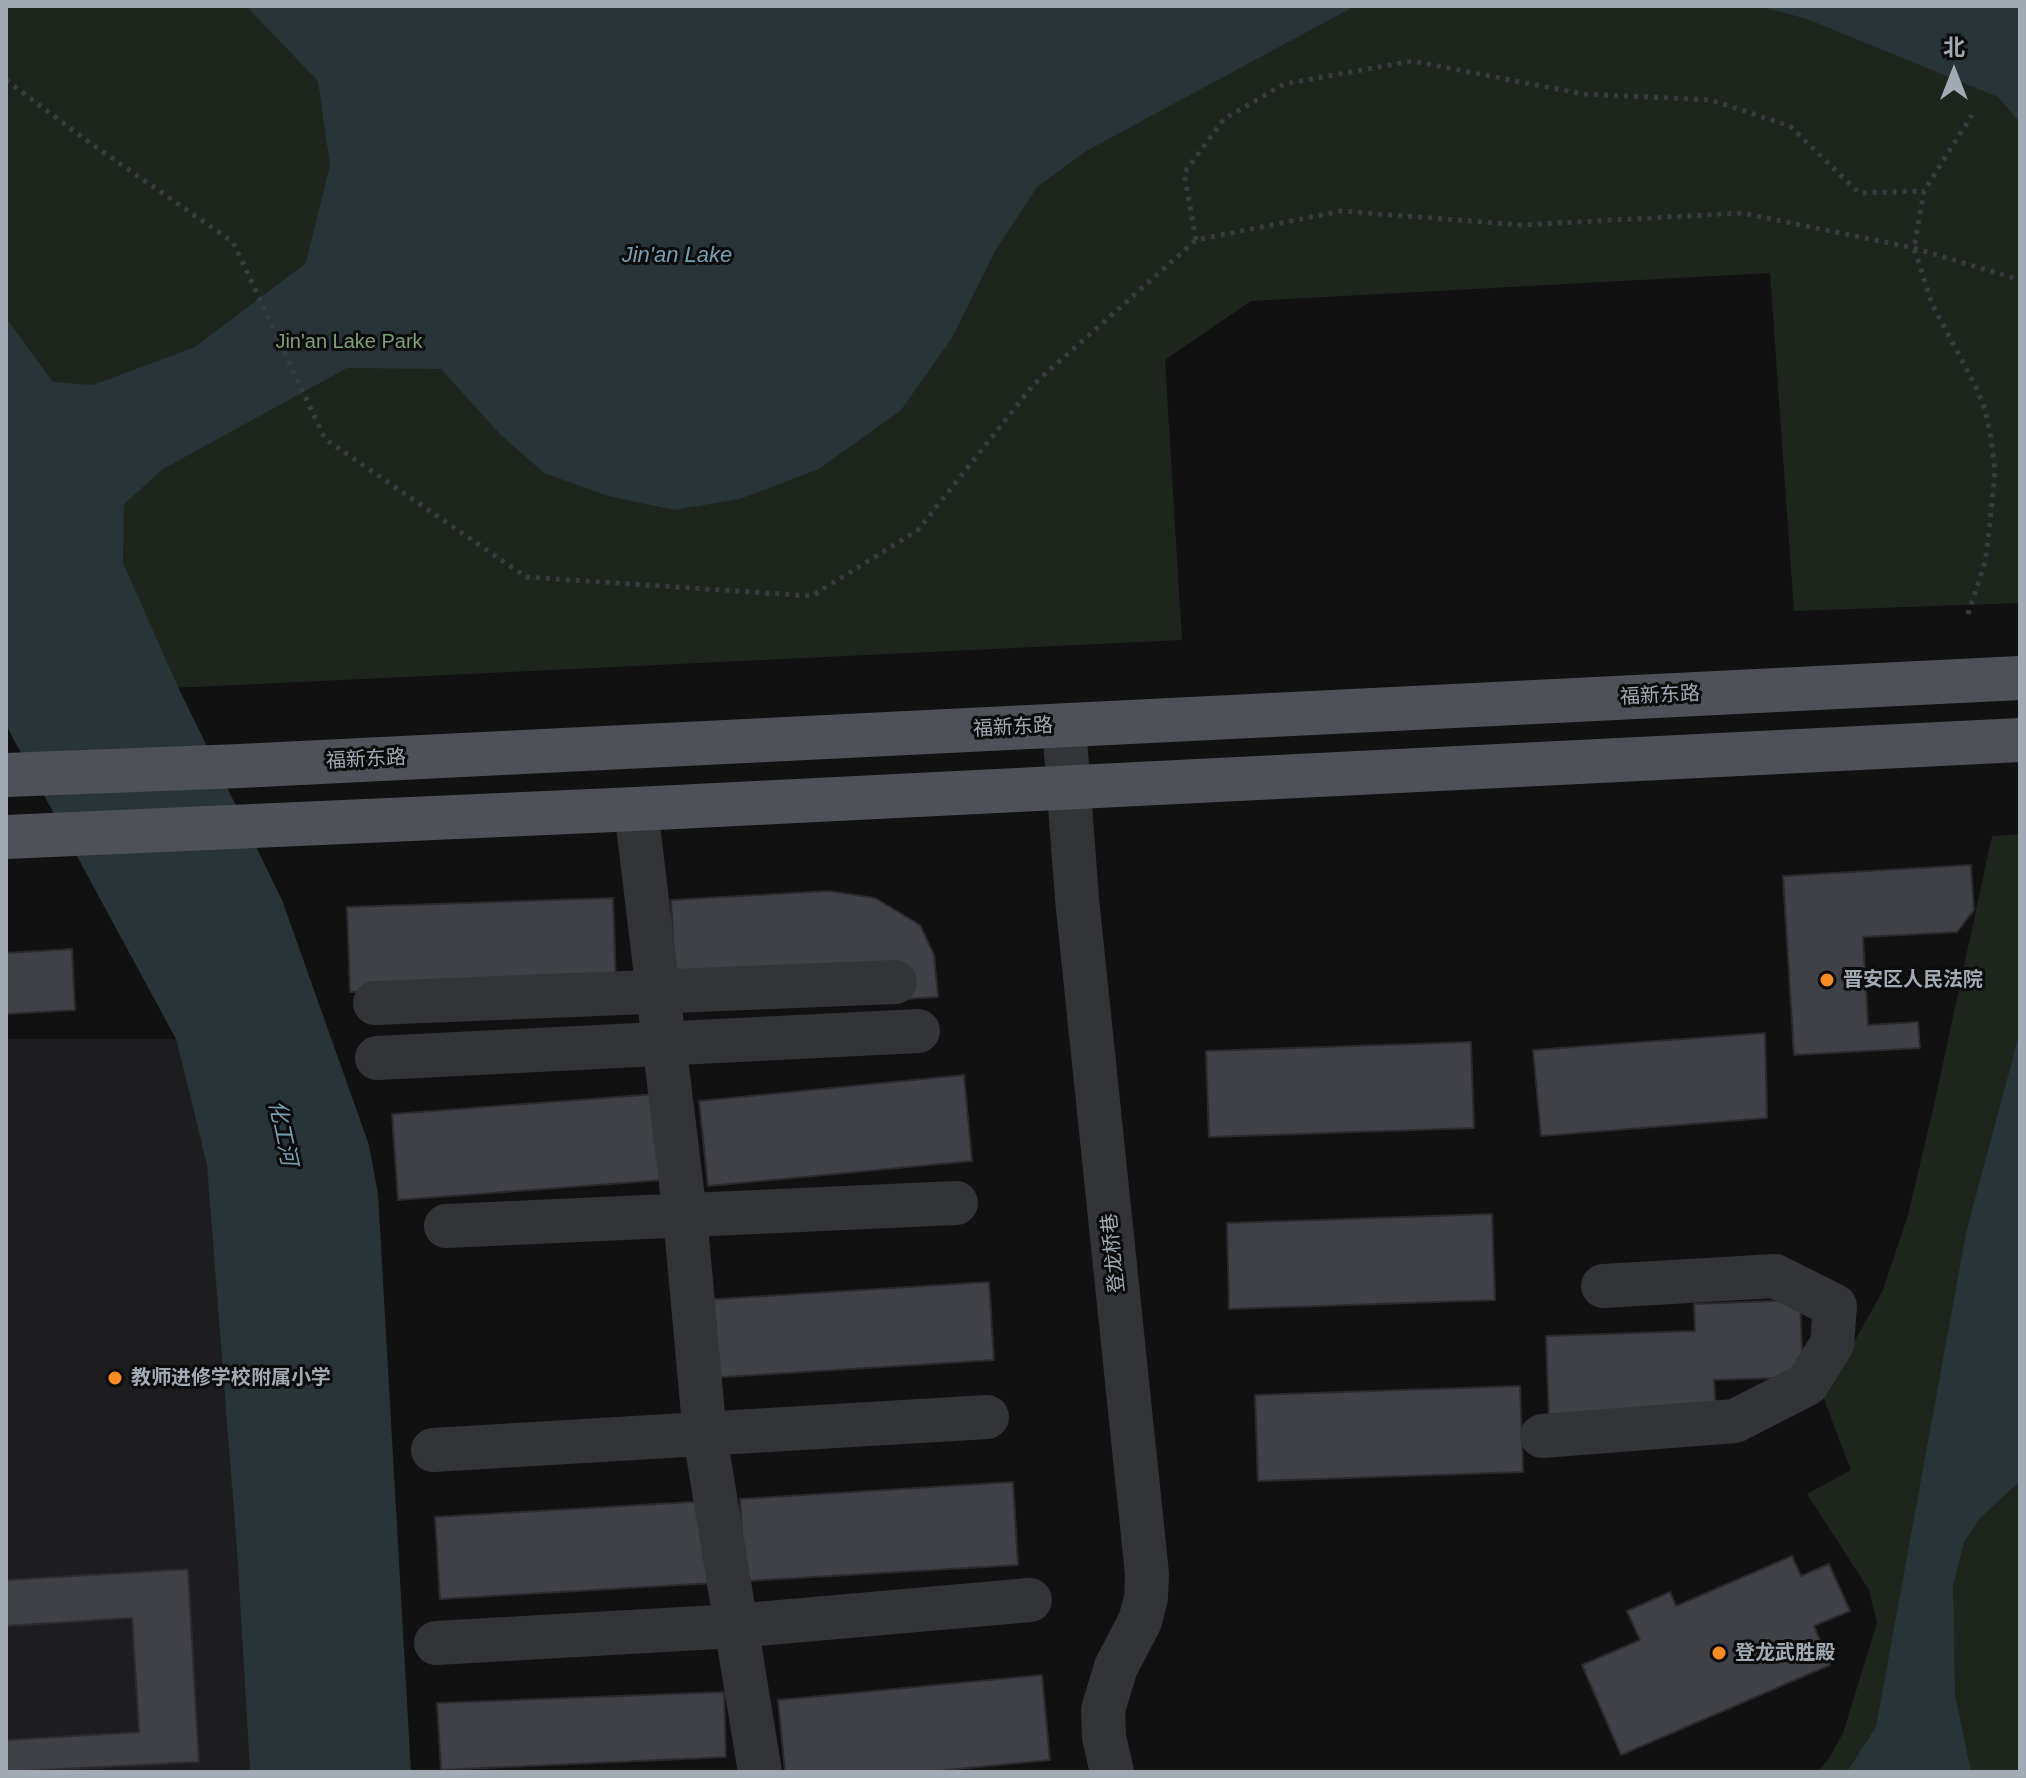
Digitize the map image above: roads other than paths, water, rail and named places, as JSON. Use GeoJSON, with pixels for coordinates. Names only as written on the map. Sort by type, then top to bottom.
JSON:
{"type":"FeatureCollection","features":[{"type":"Feature","properties":{"kind":"main road","name":"福新东路"},"geometry":{"type":"LineString","coordinates":[[11,775],[2020,678]]}},
{"type":"Feature","properties":{"kind":"main road"},"geometry":{"type":"LineString","coordinates":[[25,836],[2020,740]]}},
{"type":"Feature","properties":{"kind":"street","name":"登龙桥巷"},"geometry":{"type":"LineString","coordinates":[[1064,726],[1077,899],[1147,1574],[1146,1598],[1140,1621],[1112,1676],[1103,1710],[1104,1737],[1112,1772]]}},
{"type":"Feature","properties":{"kind":"street"},"geometry":{"type":"LineString","coordinates":[[636,809],[685,1216],[705,1436],[760,1772]]}},
{"type":"Feature","properties":{"kind":"street"},"geometry":{"type":"LineString","coordinates":[[375,1003],[895,982]]}},
{"type":"Feature","properties":{"kind":"street"},"geometry":{"type":"LineString","coordinates":[[377,1058],[918,1031]]}},
{"type":"Feature","properties":{"kind":"street"},"geometry":{"type":"LineString","coordinates":[[446,1226],[956,1203]]}},
{"type":"Feature","properties":{"kind":"street"},"geometry":{"type":"LineString","coordinates":[[1542,1436],[1735,1421],[1807,1384],[1832,1344],[1835,1306],[1775,1276],[1603,1286]]}},
{"type":"Feature","properties":{"kind":"street"},"geometry":{"type":"LineString","coordinates":[[433,1450],[987,1417]]}},
{"type":"Feature","properties":{"kind":"street"},"geometry":{"type":"LineString","coordinates":[[436,1643],[735,1626],[1030,1600]]}},
{"type":"Feature","properties":{"kind":"water","name":"Jin'an Lake"},"geometry":{"type":"Polygon","coordinates":[[[246,6],[1355,6],[1088,150],[1037,187],[995,251],[952,338],[901,410],[819,469],[740,499],[674,510],[608,496],[544,473],[500,434],[441,369],[347,368],[163,469],[124,504],[123,563],[178,687],[282,900],[369,1145],[378,1194],[411,1772],[250,1772],[237,1551],[207,1165],[176,1039],[6,725],[6,318],[53,382],[93,385],[195,347],[306,263],[330,165],[318,81],[246,6]]]}},
{"type":"Feature","properties":{"kind":"water"},"geometry":{"type":"Polygon","coordinates":[[[1759,6],[2020,6],[2020,122],[1998,97],[1807,19],[1759,6]]]}},
{"type":"Feature","properties":{"kind":"water"},"geometry":{"type":"Polygon","coordinates":[[[2020,1031],[2020,1481],[1980,1518],[1964,1542],[1953,1587],[1955,1695],[1971,1772],[1847,1772],[1876,1727],[1966,1233],[2020,1031]]]}},
{"type":"Feature","properties":{"kind":"place","name":"晋安区人民法院"},"geometry":{"type":"Point","coordinates":[1827,980]}},
{"type":"Feature","properties":{"kind":"place","name":"教师进修学校附属小学"},"geometry":{"type":"Point","coordinates":[115,1378]}},
{"type":"Feature","properties":{"kind":"place","name":"登龙武胜殿"},"geometry":{"type":"Point","coordinates":[1719,1653]}},
{"type":"Feature","properties":{"kind":"park label","name":"Jin'an Lake Park"},"geometry":{"type":"Point","coordinates":[349,342]}},
{"type":"Feature","properties":{"kind":"water label","name":"化工河"},"geometry":{"type":"Point","coordinates":[282,1133]}}]}
